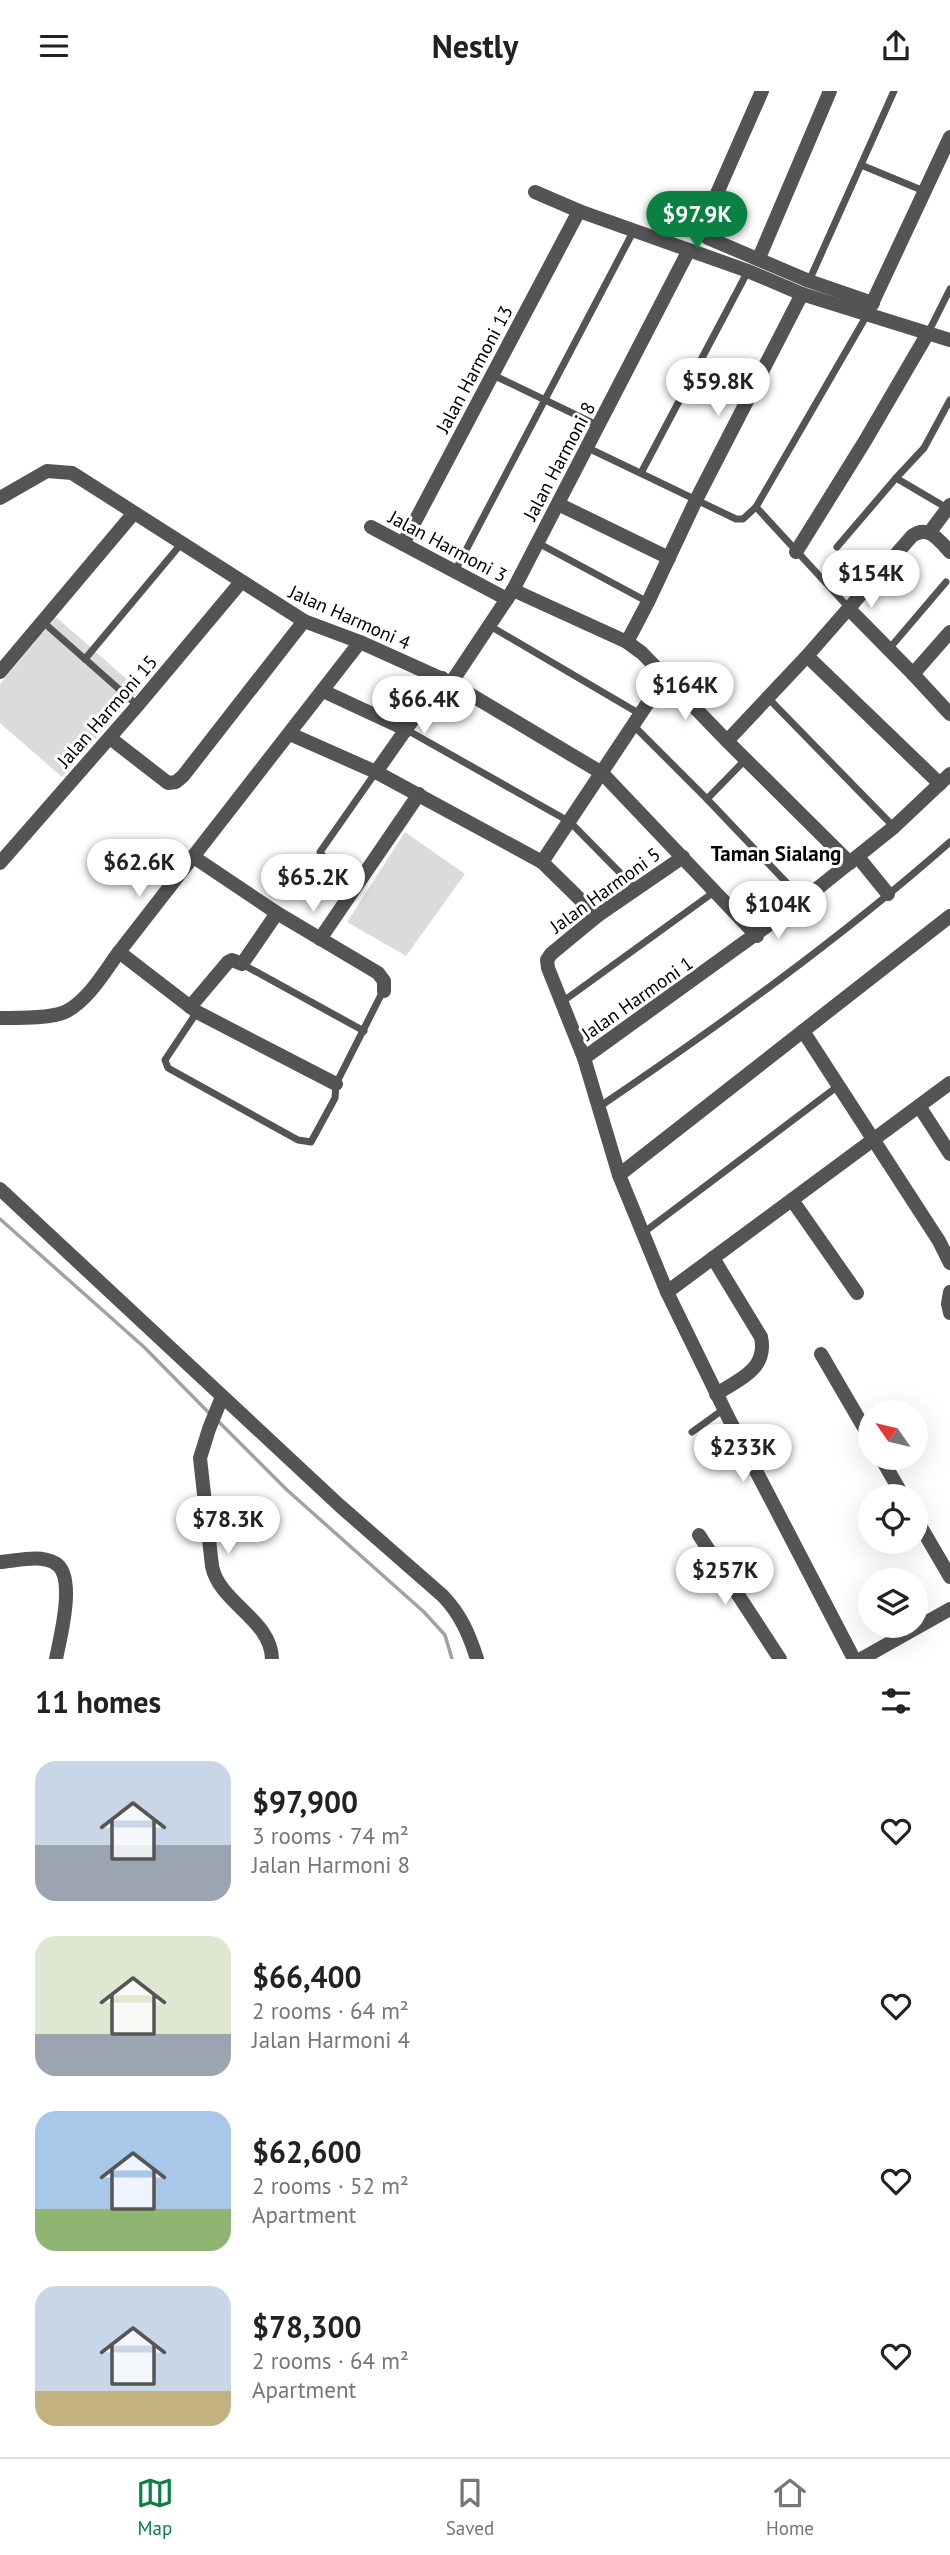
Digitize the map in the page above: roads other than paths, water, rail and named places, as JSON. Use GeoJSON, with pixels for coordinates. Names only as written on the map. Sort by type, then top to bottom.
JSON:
{"type":"FeatureCollection","features":[{"type":"Feature","properties":{"kind":"street"},"geometry":{"type":"LineString","coordinates":[[762,91],[702,229],[708,238],[758,258],[806,287]]}},
{"type":"Feature","properties":{"kind":"street"},"geometry":{"type":"LineString","coordinates":[[758,258],[830,91]]}},
{"type":"Feature","properties":{"kind":"street"},"geometry":{"type":"LineString","coordinates":[[870,309],[950,137]]}},
{"type":"Feature","properties":{"kind":"street"},"geometry":{"type":"LineString","coordinates":[[535,192],[633,232],[748,271],[806,287],[950,340]]}},
{"type":"Feature","properties":{"kind":"street","name":"Jalan Harmoni 13"},"geometry":{"type":"LineString","coordinates":[[403,544],[579,211]]}},
{"type":"Feature","properties":{"kind":"street","name":"Jalan Harmoni 8"},"geometry":{"type":"LineString","coordinates":[[376,772],[490,626],[510,595],[689,250]]}},
{"type":"Feature","properties":{"kind":"street"},"geometry":{"type":"LineString","coordinates":[[627,642],[695,500],[806,287]]}},
{"type":"Feature","properties":{"kind":"street"},"geometry":{"type":"LineString","coordinates":[[796,552],[928,333]]}},
{"type":"Feature","properties":{"kind":"street","name":"Jalan Harmoni 4"},"geometry":{"type":"LineString","coordinates":[[0,498],[47,471],[72,473],[304,621],[447,680],[602,773],[757,936]]}},
{"type":"Feature","properties":{"kind":"street"},"geometry":{"type":"LineString","coordinates":[[558,504],[669,558]]}},
{"type":"Feature","properties":{"kind":"street"},"geometry":{"type":"LineString","coordinates":[[930,532],[949,507]]}},
{"type":"Feature","properties":{"kind":"street"},"geometry":{"type":"LineString","coordinates":[[0,672],[133,514]]}},
{"type":"Feature","properties":{"kind":"street","name":"Jalan Harmoni 3"},"geometry":{"type":"LineString","coordinates":[[371,527],[454,571],[627,642],[642,653],[745,760],[888,894]]}},
{"type":"Feature","properties":{"kind":"street"},"geometry":{"type":"LineString","coordinates":[[727,741],[917,532],[930,532],[950,552]]}},
{"type":"Feature","properties":{"kind":"street","name":"Jalan Harmoni 15"},"geometry":{"type":"LineString","coordinates":[[0,863],[241,582]]}},
{"type":"Feature","properties":{"kind":"street"},"geometry":{"type":"LineString","coordinates":[[849,609],[950,713]]}},
{"type":"Feature","properties":{"kind":"street"},"geometry":{"type":"LineString","coordinates":[[110,737],[168,783],[176,782],[304,621]]}},
{"type":"Feature","properties":{"kind":"street"},"geometry":{"type":"LineString","coordinates":[[913,674],[950,632]]}},
{"type":"Feature","properties":{"kind":"street"},"geometry":{"type":"LineString","coordinates":[[0,1018],[58,1014],[69,1010],[89,992],[360,642]]}},
{"type":"Feature","properties":{"kind":"street"},"geometry":{"type":"LineString","coordinates":[[807,656],[945,779]]}},
{"type":"Feature","properties":{"kind":"street"},"geometry":{"type":"LineString","coordinates":[[542,862],[665,677]]}},
{"type":"Feature","properties":{"kind":"street"},"geometry":{"type":"LineString","coordinates":[[323,691],[407,730]]}},
{"type":"Feature","properties":{"kind":"street"},"geometry":{"type":"LineString","coordinates":[[290,734],[376,772],[542,862],[597,916]]}},
{"type":"Feature","properties":{"kind":"street","name":"Jalan Harmoni 1"},"geometry":{"type":"LineString","coordinates":[[584,1058],[757,936],[894,827],[945,779]]}},
{"type":"Feature","properties":{"kind":"street"},"geometry":{"type":"LineString","coordinates":[[320,939],[419,795]]}},
{"type":"Feature","properties":{"kind":"street","name":"Jalan Harmoni 5"},"geometry":{"type":"LineString","coordinates":[[561,1002],[548,968],[547,960],[551,954],[597,916],[683,857]]}},
{"type":"Feature","properties":{"kind":"street"},"geometry":{"type":"LineString","coordinates":[[195,858],[276,913],[378,973],[384,981],[384,991]]}},
{"type":"Feature","properties":{"kind":"street"},"geometry":{"type":"LineString","coordinates":[[194,1010],[228,961],[242,964],[276,913]]}},
{"type":"Feature","properties":{"kind":"street"},"geometry":{"type":"LineString","coordinates":[[620,1175],[950,916]]}},
{"type":"Feature","properties":{"kind":"street"},"geometry":{"type":"LineString","coordinates":[[119,952],[194,1010],[336,1084]]}},
{"type":"Feature","properties":{"kind":"street"},"geometry":{"type":"LineString","coordinates":[[561,1002],[584,1058],[620,1175],[667,1292],[716,1394],[854,1659]]}},
{"type":"Feature","properties":{"kind":"street"},"geometry":{"type":"LineString","coordinates":[[803,1031],[939,1241],[950,1263]]}},
{"type":"Feature","properties":{"kind":"street"},"geometry":{"type":"LineString","coordinates":[[667,1292],[950,1083]]}},
{"type":"Feature","properties":{"kind":"street"},"geometry":{"type":"LineString","coordinates":[[919,1106],[950,1154]]}},
{"type":"Feature","properties":{"kind":"street"},"geometry":{"type":"LineString","coordinates":[[0,1189],[222,1397],[456,1610],[477,1659]]}},
{"type":"Feature","properties":{"kind":"street"},"geometry":{"type":"LineString","coordinates":[[792,1200],[857,1293]]}},
{"type":"Feature","properties":{"kind":"street"},"geometry":{"type":"LineString","coordinates":[[713,1258],[761,1337],[763,1345],[761,1358],[754,1369],[716,1394]]}},
{"type":"Feature","properties":{"kind":"street"},"geometry":{"type":"LineString","coordinates":[[950,1292],[950,1313]]}},
{"type":"Feature","properties":{"kind":"street"},"geometry":{"type":"LineString","coordinates":[[821,1354],[858,1417]]}},
{"type":"Feature","properties":{"kind":"street"},"geometry":{"type":"LineString","coordinates":[[222,1397],[200,1458],[214,1576],[258,1626],[272,1651],[272,1659]]}},
{"type":"Feature","properties":{"kind":"street"},"geometry":{"type":"LineString","coordinates":[[699,1535],[780,1659]]}},
{"type":"Feature","properties":{"kind":"street"},"geometry":{"type":"LineString","coordinates":[[928,1539],[950,1577]]}},
{"type":"Feature","properties":{"kind":"street"},"geometry":{"type":"LineString","coordinates":[[0,1562],[41,1559],[55,1562],[63,1570],[66,1593],[56,1659]]}},
{"type":"Feature","properties":{"kind":"street"},"geometry":{"type":"LineString","coordinates":[[861,1659],[950,1609]]}},
{"type":"Feature","properties":{"kind":"lane"},"geometry":{"type":"LineString","coordinates":[[806,287],[894,91]]}},
{"type":"Feature","properties":{"kind":"lane"},"geometry":{"type":"LineString","coordinates":[[861,165],[924,191]]}},
{"type":"Feature","properties":{"kind":"lane"},"geometry":{"type":"LineString","coordinates":[[454,571],[633,232]]}},
{"type":"Feature","properties":{"kind":"lane"},"geometry":{"type":"LineString","coordinates":[[641,473],[748,271]]}},
{"type":"Feature","properties":{"kind":"lane"},"geometry":{"type":"LineString","coordinates":[[928,333],[950,289]]}},
{"type":"Feature","properties":{"kind":"lane"},"geometry":{"type":"LineString","coordinates":[[588,448],[739,520],[756,507],[870,309]]}},
{"type":"Feature","properties":{"kind":"lane"},"geometry":{"type":"LineString","coordinates":[[493,375],[599,426]]}},
{"type":"Feature","properties":{"kind":"lane"},"geometry":{"type":"LineString","coordinates":[[837,547],[924,448],[950,400]]}},
{"type":"Feature","properties":{"kind":"lane"},"geometry":{"type":"LineString","coordinates":[[896,478],[949,507]]}},
{"type":"Feature","properties":{"kind":"lane"},"geometry":{"type":"LineString","coordinates":[[756,507],[849,609]]}},
{"type":"Feature","properties":{"kind":"lane"},"geometry":{"type":"LineString","coordinates":[[537,543],[648,602]]}},
{"type":"Feature","properties":{"kind":"lane"},"geometry":{"type":"LineString","coordinates":[[85,659],[181,544]]}},
{"type":"Feature","properties":{"kind":"lane"},"geometry":{"type":"LineString","coordinates":[[889,649],[946,582]]}},
{"type":"Feature","properties":{"kind":"lane"},"geometry":{"type":"LineString","coordinates":[[43,622],[138,705]]}},
{"type":"Feature","properties":{"kind":"lane"},"geometry":{"type":"LineString","coordinates":[[490,626],[636,719],[803,900]]}},
{"type":"Feature","properties":{"kind":"lane"},"geometry":{"type":"LineString","coordinates":[[768,698],[894,827]]}},
{"type":"Feature","properties":{"kind":"lane"},"geometry":{"type":"LineString","coordinates":[[407,730],[570,822],[636,890]]}},
{"type":"Feature","properties":{"kind":"lane"},"geometry":{"type":"LineString","coordinates":[[707,799],[745,760]]}},
{"type":"Feature","properties":{"kind":"lane"},"geometry":{"type":"LineString","coordinates":[[359,882],[320,852],[376,772]]}},
{"type":"Feature","properties":{"kind":"lane"},"geometry":{"type":"LineString","coordinates":[[599,1107],[814,954],[950,842]]}},
{"type":"Feature","properties":{"kind":"lane"},"geometry":{"type":"LineString","coordinates":[[561,1002],[715,891]]}},
{"type":"Feature","properties":{"kind":"lane"},"geometry":{"type":"LineString","coordinates":[[242,964],[364,1031]]}},
{"type":"Feature","properties":{"kind":"lane"},"geometry":{"type":"LineString","coordinates":[[194,1010],[165,1060],[168,1067],[298,1140],[311,1142],[335,1098],[336,1084],[384,991]]}},
{"type":"Feature","properties":{"kind":"lane"},"geometry":{"type":"LineString","coordinates":[[643,1233],[838,1086]]}},
{"type":"Feature","properties":{"kind":"lane"},"geometry":{"type":"LineString","coordinates":[[692,1431],[724,1409]]}},
{"type":"Feature","properties":{"kind":"waterway"},"geometry":{"type":"LineString","coordinates":[[0,1219],[144,1347],[211,1415]]}},
{"type":"Feature","properties":{"kind":"waterway"},"geometry":{"type":"LineString","coordinates":[[217,1420],[287,1490],[424,1612],[445,1635],[452,1659]]}},
{"type":"Feature","properties":{"kind":"district","name":"Taman Sialang"},"geometry":{"type":"Point","coordinates":[776,854]}}]}
